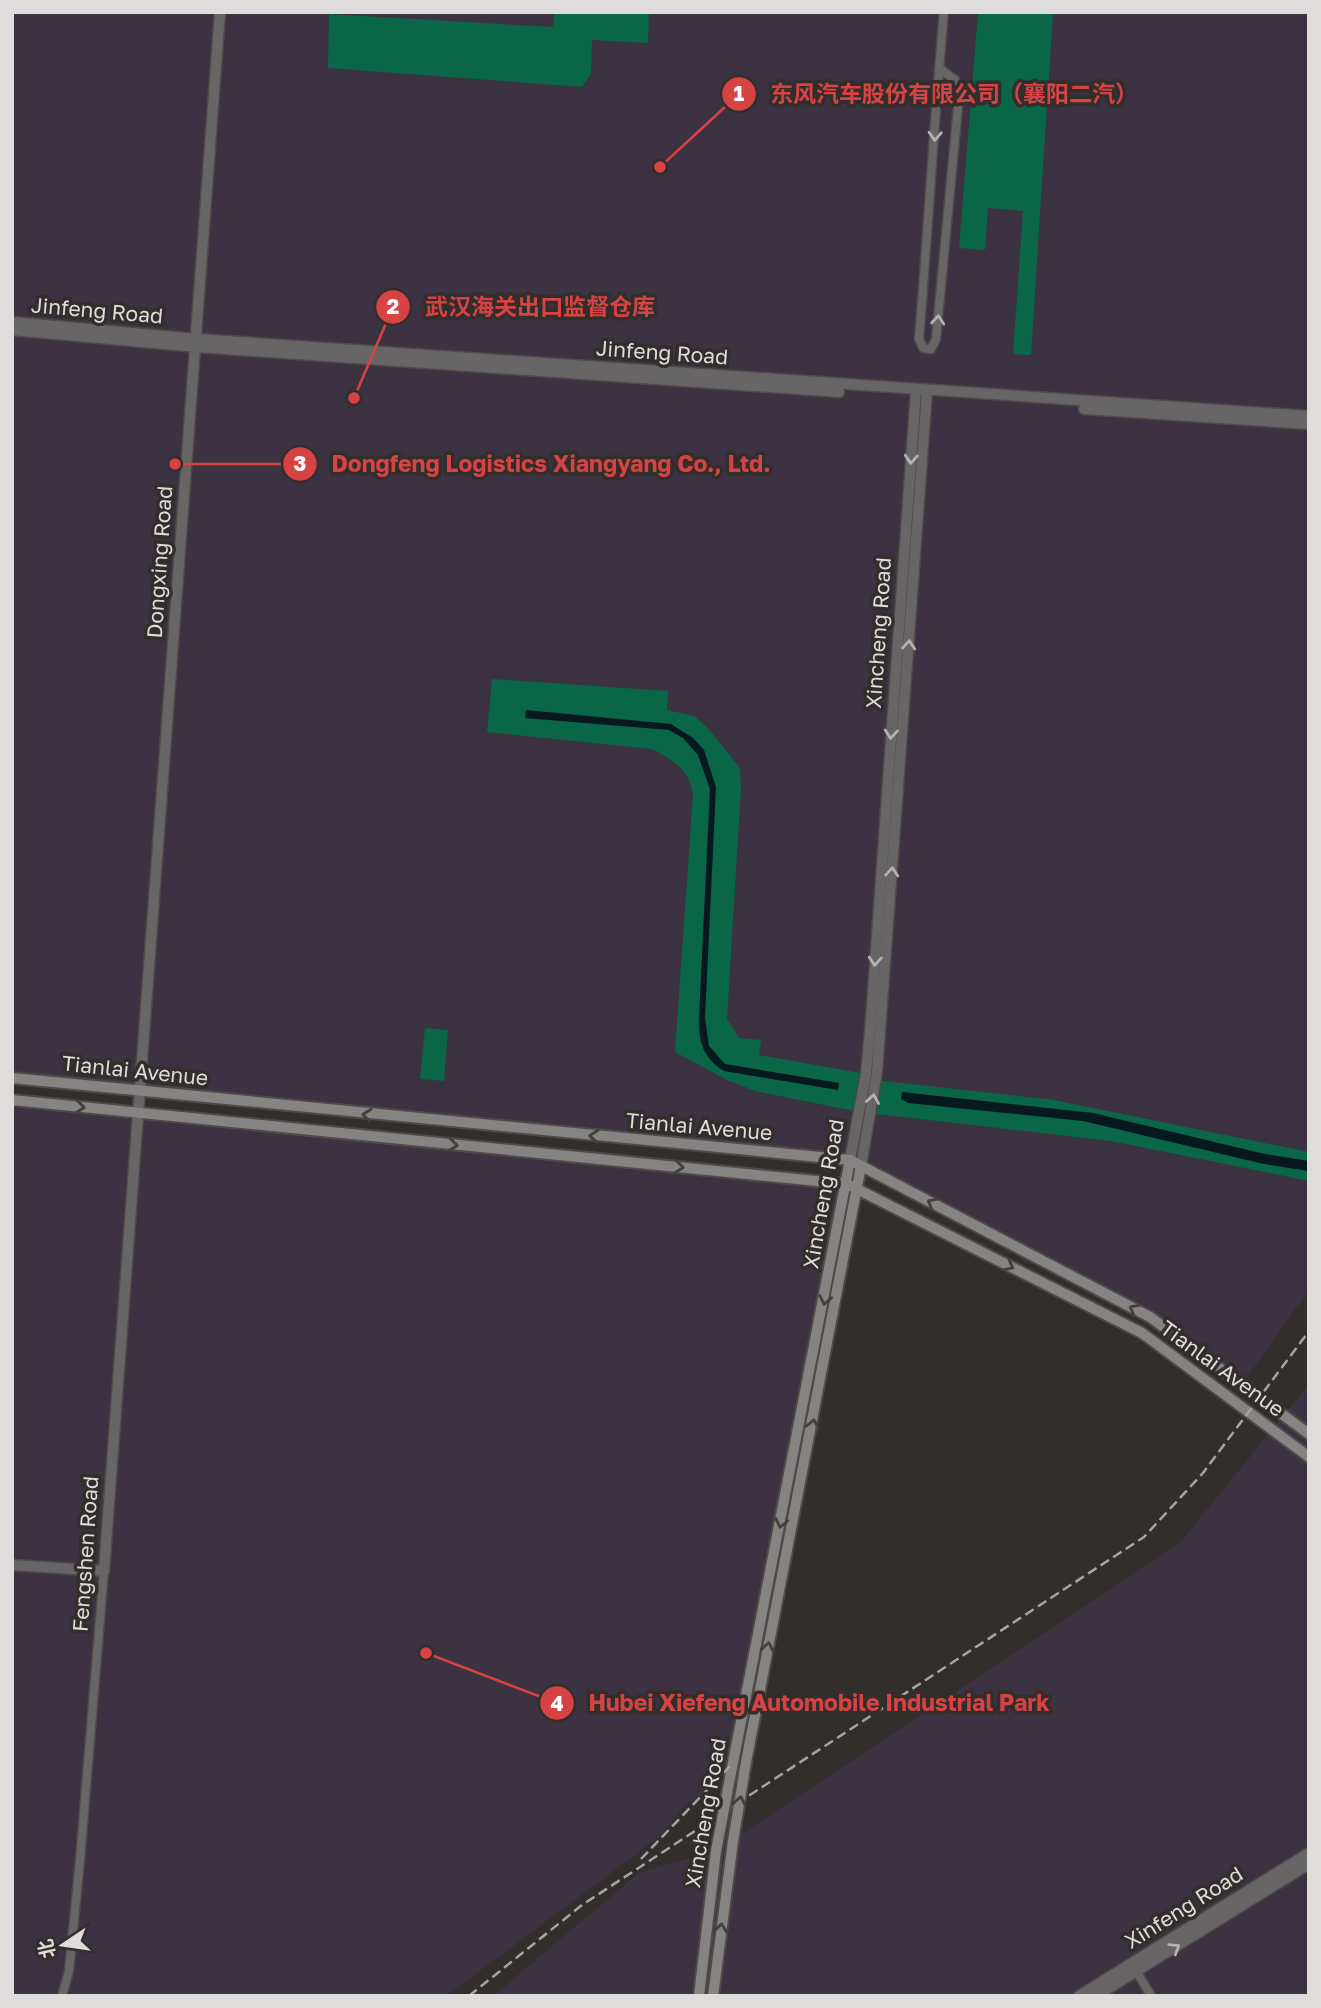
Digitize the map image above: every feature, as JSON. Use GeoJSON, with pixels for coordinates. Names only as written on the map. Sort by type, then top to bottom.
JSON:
{"type":"FeatureCollection","features":[{"type":"Feature","properties":{"kind":"main road","name":"Tianlai Avenue"},"geometry":{"type":"LineString","coordinates":[[12,1078],[856,1163],[1150,1317],[1309,1434]]}},
{"type":"Feature","properties":{"kind":"main road","name":"Tianlai Avenue"},"geometry":{"type":"LineString","coordinates":[[12,1100],[852,1187],[1142,1334],[1309,1457]]}},
{"type":"Feature","properties":{"kind":"main road","name":"Xincheng Road"},"geometry":{"type":"LineString","coordinates":[[712,1996],[746,1762],[856,1163]]}},
{"type":"Feature","properties":{"kind":"main road","name":"Xincheng Road"},"geometry":{"type":"LineString","coordinates":[[699,1996],[716,1851],[852,1187]]}},
{"type":"Feature","properties":{"kind":"street","name":"Dongxing Road"},"geometry":{"type":"LineString","coordinates":[[138,1113],[220,12]]}},
{"type":"Feature","properties":{"kind":"street"},"geometry":{"type":"LineString","coordinates":[[939,68],[955,80],[959,96],[936,340],[931,349],[923,348],[919,339],[939,68],[944,12]]}},
{"type":"Feature","properties":{"kind":"street","name":"Jinfeng Road"},"geometry":{"type":"LineString","coordinates":[[12,322],[197,343]]}},
{"type":"Feature","properties":{"kind":"street","name":"Jinfeng Road"},"geometry":{"type":"LineString","coordinates":[[12,330],[1309,424]]}},
{"type":"Feature","properties":{"kind":"street","name":"Jinfeng Road"},"geometry":{"type":"LineString","coordinates":[[921,394],[1309,416]]}},
{"type":"Feature","properties":{"kind":"street","name":"Xincheng Road"},"geometry":{"type":"LineString","coordinates":[[856,1163],[877,1072],[921,394]]}},
{"type":"Feature","properties":{"kind":"street","name":"Fengshen Road"},"geometry":{"type":"LineString","coordinates":[[62,1996],[69,1970],[80,1860],[138,1113]]}},
{"type":"Feature","properties":{"kind":"street"},"geometry":{"type":"LineString","coordinates":[[12,1565],[104,1571]]}},
{"type":"Feature","properties":{"kind":"street","name":"Xinfeng Road"},"geometry":{"type":"LineString","coordinates":[[1079,1996],[1309,1853]]}},
{"type":"Feature","properties":{"kind":"street","name":"Xinfeng Road"},"geometry":{"type":"LineString","coordinates":[[1096,1996],[1309,1864]]}},
{"type":"Feature","properties":{"kind":"street"},"geometry":{"type":"LineString","coordinates":[[1137,1972],[1151,1996]]}},
{"type":"Feature","properties":{"kind":"shaded area"},"geometry":{"type":"Polygon","coordinates":[[[12,12],[1309,12],[1309,1290],[1242,1384],[1150,1317],[850,1160],[12,1078],[12,12]]]}},
{"type":"Feature","properties":{"kind":"shaded area"},"geometry":{"type":"Polygon","coordinates":[[[526,710],[671,724],[693,738],[704,750],[716,787],[705,1018],[709,1046],[725,1064],[839,1083],[838,1090],[724,1071],[711,1060],[703,1048],[699,1017],[710,789],[698,755],[683,738],[669,730],[525,718],[526,710]]]}},
{"type":"Feature","properties":{"kind":"shaded area"},"geometry":{"type":"Polygon","coordinates":[[[902,1092],[1093,1113],[1265,1154],[1309,1161],[1309,1171],[1264,1164],[1083,1121],[908,1103],[901,1099],[902,1092]]]}},
{"type":"Feature","properties":{"kind":"shaded area"},"geometry":{"type":"Polygon","coordinates":[[[12,1100],[847,1184],[730,1778],[684,1807],[659,1837],[446,1996],[12,1996],[12,1100]]]}},
{"type":"Feature","properties":{"kind":"shaded area"},"geometry":{"type":"Polygon","coordinates":[[[1309,1384],[1309,1996],[493,1996],[640,1872],[716,1851],[1179,1544],[1309,1384]]]}},
{"type":"Feature","properties":{"kind":"green space"},"geometry":{"type":"Polygon","coordinates":[[[554,12],[649,12],[648,43],[592,40],[591,74],[582,87],[328,68],[329,14],[553,27],[554,12]]]}},
{"type":"Feature","properties":{"kind":"green space"},"geometry":{"type":"Polygon","coordinates":[[[978,12],[1053,12],[1031,355],[1013,354],[1023,211],[988,208],[985,250],[959,248],[978,12]]]}},
{"type":"Feature","properties":{"kind":"green space"},"geometry":{"type":"Polygon","coordinates":[[[492,679],[668,691],[667,710],[694,716],[707,727],[740,768],[727,1019],[739,1038],[761,1040],[759,1055],[866,1074],[865,1079],[1054,1100],[1309,1152],[1309,1181],[1111,1141],[859,1112],[755,1091],[727,1080],[675,1052],[693,794],[688,778],[673,762],[652,749],[487,732],[492,679]]]}},
{"type":"Feature","properties":{"kind":"green space"},"geometry":{"type":"Polygon","coordinates":[[[425,1028],[448,1030],[444,1081],[420,1079],[425,1028]]]}},
{"type":"Feature","properties":{"kind":"railway"},"geometry":{"type":"LineString","coordinates":[[469,1996],[582,1905],[1144,1537],[1203,1473],[1309,1331]]}},
{"type":"Feature","properties":{"kind":"railway"},"geometry":{"type":"LineString","coordinates":[[641,1859],[730,1766]]}},
{"type":"Feature","properties":{"kind":"place","name":"东风汽车股份有限公司（襄阳二汽）"},"geometry":{"type":"Point","coordinates":[660,167]}},
{"type":"Feature","properties":{"kind":"place","name":"武汉海关出口监督仓库"},"geometry":{"type":"Point","coordinates":[354,398]}},
{"type":"Feature","properties":{"kind":"place","name":"Dongfeng Logistics Xiangyang Co., Ltd."},"geometry":{"type":"Point","coordinates":[175,464]}},
{"type":"Feature","properties":{"kind":"place","name":"Hubei Xiefeng Automobile Industrial Park"},"geometry":{"type":"Point","coordinates":[426,1653]}}]}
